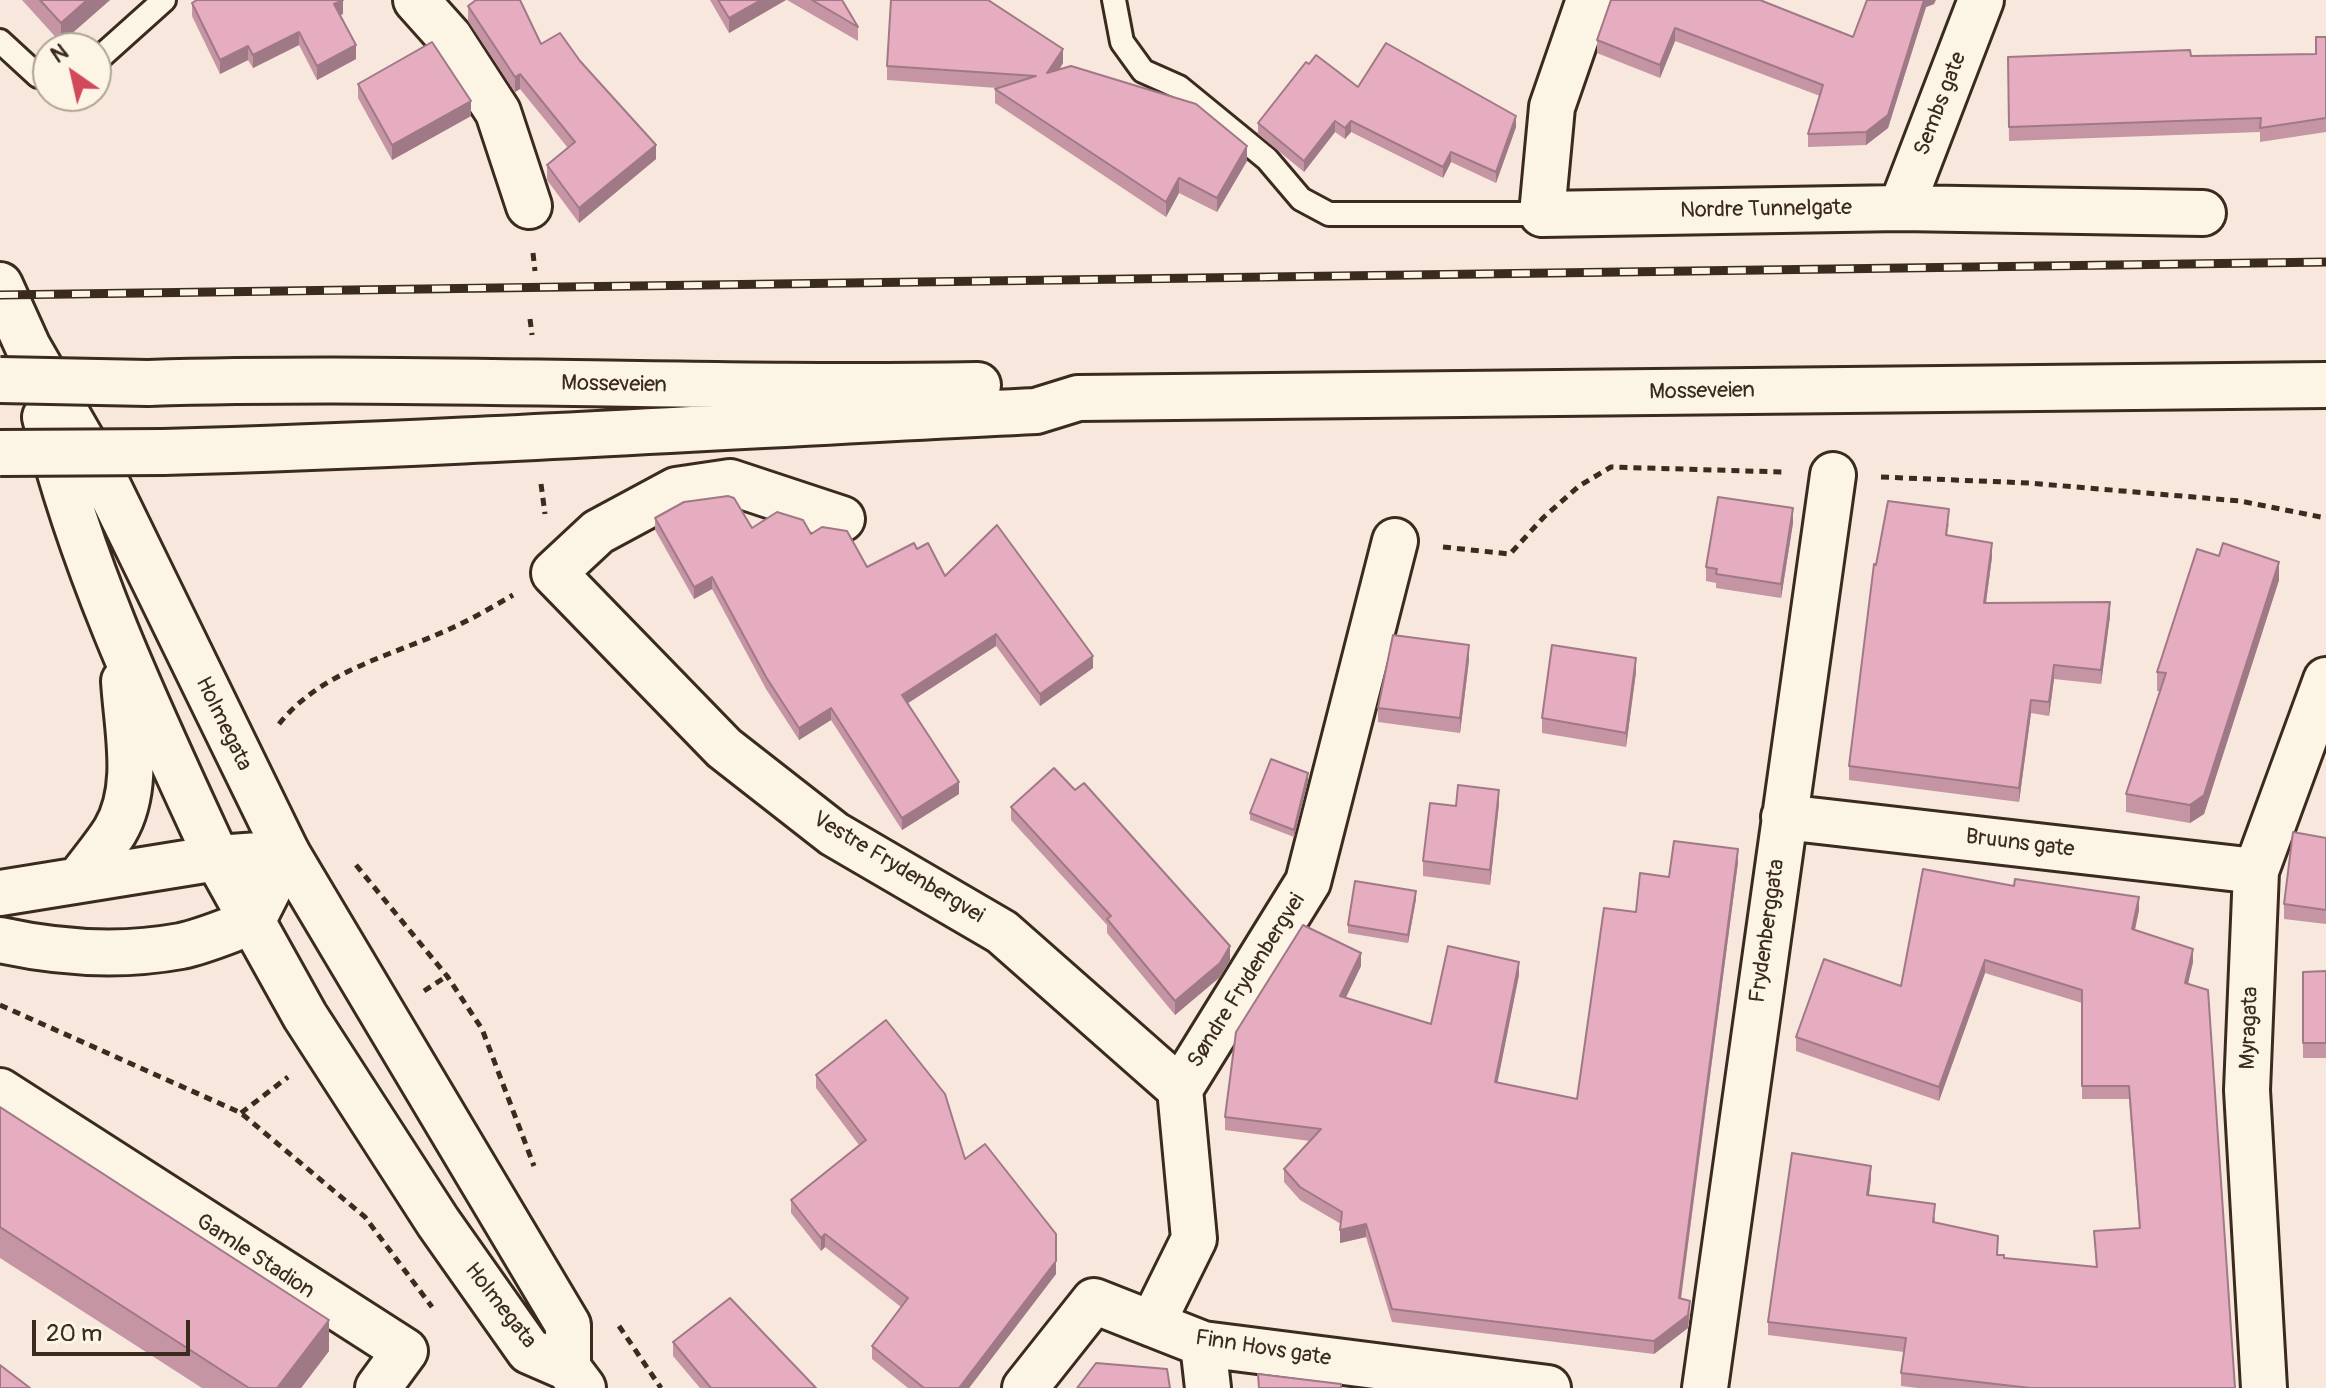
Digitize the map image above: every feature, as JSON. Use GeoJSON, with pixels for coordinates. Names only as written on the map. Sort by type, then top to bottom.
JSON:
{"type":"FeatureCollection","features":[{"type":"Feature","properties":{"kind":"main road"},"geometry":{"type":"LineString","coordinates":[[416,0],[450,38],[498,112],[529,206]]}},
{"type":"Feature","properties":{"kind":"main road"},"geometry":{"type":"LineString","coordinates":[[1542,214],[1552,107],[1589,0]]}},
{"type":"Feature","properties":{"kind":"main road","name":"Sembs gate"},"geometry":{"type":"LineString","coordinates":[[1901,208],[1981,0]]}},
{"type":"Feature","properties":{"kind":"main road","name":"Nordre Tunnelgate"},"geometry":{"type":"LineString","coordinates":[[1542,214],[1901,208],[2203,213]]}},
{"type":"Feature","properties":{"kind":"main road"},"geometry":{"type":"LineString","coordinates":[[0,285],[28,347]]}},
{"type":"Feature","properties":{"kind":"main road","name":"Holmegata"},"geometry":{"type":"LineString","coordinates":[[28,347],[61,484],[122,643],[217,858],[313,1029],[438,1222],[529,1351],[575,1378]]}},
{"type":"Feature","properties":{"kind":"main road","name":"Holmegata"},"geometry":{"type":"LineString","coordinates":[[28,347],[106,482],[287,853],[568,1325],[575,1378]]}},
{"type":"Feature","properties":{"kind":"main road","name":"Mosseveien"},"geometry":{"type":"LineString","coordinates":[[0,380],[148,383],[256,380],[818,388],[1037,384],[1078,398]]}},
{"type":"Feature","properties":{"kind":"main road","name":"Mosseveien"},"geometry":{"type":"LineString","coordinates":[[0,453],[397,446],[591,432],[1036,411],[1078,398],[2326,385]]}},
{"type":"Feature","properties":{"kind":"main road","name":"Frydenberggata"},"geometry":{"type":"LineString","coordinates":[[1705,1388],[1833,475]]}},
{"type":"Feature","properties":{"kind":"main road"},"geometry":{"type":"LineString","coordinates":[[554,573],[598,532],[676,490],[730,482],[842,519]]}},
{"type":"Feature","properties":{"kind":"main road","name":"Søndre Frydenbergvei"},"geometry":{"type":"LineString","coordinates":[[1152,1324],[1194,1239],[1180,1089],[1308,882],[1395,541]]}},
{"type":"Feature","properties":{"kind":"main road","name":"Vestre Frydenbergvei"},"geometry":{"type":"LineString","coordinates":[[554,573],[724,748],[834,834],[1002,932],[1180,1089]]}},
{"type":"Feature","properties":{"kind":"main road","name":"Holmegata"},"geometry":{"type":"LineString","coordinates":[[81,877],[116,828],[129,795],[130,757],[122,643]]}},
{"type":"Feature","properties":{"kind":"main road","name":"Myragata"},"geometry":{"type":"LineString","coordinates":[[2264,1388],[2247,1090],[2256,871],[2326,680]]}},
{"type":"Feature","properties":{"kind":"main road","name":"Bruuns gate"},"geometry":{"type":"LineString","coordinates":[[1784,817],[2256,871]]}},
{"type":"Feature","properties":{"kind":"main road"},"geometry":{"type":"LineString","coordinates":[[0,893],[53,886],[81,877],[217,858],[287,853]]}},
{"type":"Feature","properties":{"kind":"main road"},"geometry":{"type":"LineString","coordinates":[[0,940],[48,950],[101,953],[182,946],[252,922],[287,853]]}},
{"type":"Feature","properties":{"kind":"main road","name":"Gamle Stadion"},"geometry":{"type":"LineString","coordinates":[[0,1091],[405,1351],[378,1388]]}},
{"type":"Feature","properties":{"kind":"main road","name":"Finn Hovs gate"},"geometry":{"type":"LineString","coordinates":[[1025,1388],[1094,1301],[1203,1344],[1548,1388]]}},
{"type":"Feature","properties":{"kind":"main road"},"geometry":{"type":"LineString","coordinates":[[1203,1344],[1208,1388]]}},
{"type":"Feature","properties":{"kind":"lane"},"geometry":{"type":"LineString","coordinates":[[112,47],[164,0]]}},
{"type":"Feature","properties":{"kind":"lane","name":"Nordre Tunnelgate"},"geometry":{"type":"LineString","coordinates":[[1114,0],[1122,42],[1143,71],[1179,87],[1267,159],[1301,199],[1329,214],[1542,214]]}},
{"type":"Feature","properties":{"kind":"lane"},"geometry":{"type":"LineString","coordinates":[[0,41],[32,70]]}},
{"type":"Feature","properties":{"kind":"path"},"geometry":{"type":"LineString","coordinates":[[276,728],[293,707],[361,662],[453,628],[554,573]]}},
{"type":"Feature","properties":{"kind":"path"},"geometry":{"type":"LineString","coordinates":[[348,856],[447,976],[482,1029],[539,1177]]}},
{"type":"Feature","properties":{"kind":"path"},"geometry":{"type":"LineString","coordinates":[[0,1005],[241,1113],[365,1217],[436,1312]]}},
{"type":"Feature","properties":{"kind":"path"},"geometry":{"type":"LineString","coordinates":[[241,1113],[291,1075]]}},
{"type":"Feature","properties":{"kind":"path"},"geometry":{"type":"LineString","coordinates":[[612,1314],[661,1388]]}},
{"type":"Feature","properties":{"kind":"building"},"geometry":{"type":"Polygon","coordinates":[[[40,0],[87,0],[61,23],[40,0]]]}},
{"type":"Feature","properties":{"kind":"building"},"geometry":{"type":"Polygon","coordinates":[[[197,0],[343,0],[334,4],[356,45],[317,66],[299,32],[253,55],[248,46],[220,60],[192,3],[197,0]]]}},
{"type":"Feature","properties":{"kind":"building"},"geometry":{"type":"Polygon","coordinates":[[[476,0],[520,0],[541,44],[560,33],[580,61],[656,145],[579,208],[547,165],[575,142],[520,74],[515,77],[468,6],[476,0]]]}},
{"type":"Feature","properties":{"kind":"building"},"geometry":{"type":"Polygon","coordinates":[[[718,0],[761,0],[729,18],[718,0]]]}},
{"type":"Feature","properties":{"kind":"building"},"geometry":{"type":"Polygon","coordinates":[[[812,0],[842,0],[858,27],[812,0]]]}},
{"type":"Feature","properties":{"kind":"building"},"geometry":{"type":"Polygon","coordinates":[[[891,0],[988,0],[1063,49],[1047,73],[1071,66],[1196,104],[1247,146],[1217,198],[1179,178],[1166,202],[995,89],[1036,76],[887,66],[891,0]]]}},
{"type":"Feature","properties":{"kind":"building"},"geometry":{"type":"Polygon","coordinates":[[[1611,0],[1760,0],[1853,37],[1867,0],[1924,0],[1888,115],[1866,132],[1808,134],[1823,85],[1675,28],[1660,65],[1597,40],[1611,0]]]}},
{"type":"Feature","properties":{"kind":"building"},"geometry":{"type":"Polygon","coordinates":[[[2316,37],[2326,37],[2326,118],[2260,128],[2261,118],[2009,127],[2008,57],[2190,50],[2191,56],[2316,54],[2316,37]]]}},
{"type":"Feature","properties":{"kind":"building"},"geometry":{"type":"Polygon","coordinates":[[[432,42],[471,101],[392,145],[358,84],[432,42]]]}},
{"type":"Feature","properties":{"kind":"building"},"geometry":{"type":"Polygon","coordinates":[[[1386,43],[1516,116],[1496,172],[1451,152],[1443,167],[1351,121],[1345,128],[1335,121],[1304,161],[1258,123],[1306,62],[1309,64],[1316,55],[1358,87],[1386,43]]]}},
{"type":"Feature","properties":{"kind":"building"},"geometry":{"type":"Polygon","coordinates":[[[728,496],[734,498],[752,528],[777,512],[803,520],[811,534],[822,527],[847,531],[867,567],[914,543],[917,549],[928,543],[945,576],[997,525],[1093,656],[1040,694],[996,634],[902,695],[959,782],[902,818],[831,708],[799,728],[766,677],[712,577],[694,587],[655,518],[684,502],[728,496]]]}},
{"type":"Feature","properties":{"kind":"building"},"geometry":{"type":"Polygon","coordinates":[[[1718,497],[1793,508],[1781,584],[1716,574],[1717,569],[1706,567],[1718,497]]]}},
{"type":"Feature","properties":{"kind":"building"},"geometry":{"type":"Polygon","coordinates":[[[1888,501],[1949,509],[1946,535],[1992,543],[1984,603],[2110,602],[2101,670],[2054,665],[2049,702],[2031,700],[2019,788],[1849,766],[1874,564],[1888,501]]]}},
{"type":"Feature","properties":{"kind":"building"},"geometry":{"type":"Polygon","coordinates":[[[2223,543],[2279,562],[2204,795],[2190,805],[2126,794],[2166,673],[2157,672],[2197,549],[2219,556],[2223,543]]]}},
{"type":"Feature","properties":{"kind":"building"},"geometry":{"type":"Polygon","coordinates":[[[1393,635],[1469,645],[1460,718],[1378,708],[1393,635]]]}},
{"type":"Feature","properties":{"kind":"building"},"geometry":{"type":"Polygon","coordinates":[[[1552,645],[1636,658],[1626,733],[1542,718],[1552,645]]]}},
{"type":"Feature","properties":{"kind":"building"},"geometry":{"type":"Polygon","coordinates":[[[1271,759],[1308,773],[1294,830],[1250,813],[1271,759]]]}},
{"type":"Feature","properties":{"kind":"building"},"geometry":{"type":"Polygon","coordinates":[[[1054,768],[1075,790],[1084,783],[1230,946],[1220,963],[1175,1001],[1107,919],[1111,916],[1011,807],[1054,768]]]}},
{"type":"Feature","properties":{"kind":"building"},"geometry":{"type":"Polygon","coordinates":[[[1458,785],[1499,790],[1490,870],[1423,861],[1430,803],[1456,806],[1458,785]]]}},
{"type":"Feature","properties":{"kind":"building"},"geometry":{"type":"Polygon","coordinates":[[[2293,832],[2326,838],[2326,910],[2284,904],[2293,832]]]}},
{"type":"Feature","properties":{"kind":"building"},"geometry":{"type":"Polygon","coordinates":[[[1674,841],[1738,849],[1679,1298],[1690,1301],[1688,1315],[1654,1341],[1392,1309],[1366,1224],[1340,1230],[1342,1212],[1300,1187],[1284,1169],[1321,1129],[1225,1117],[1236,1032],[1303,925],[1361,953],[1340,996],[1431,1024],[1448,946],[1519,962],[1495,1082],[1577,1099],[1604,908],[1636,912],[1640,873],[1669,877],[1674,841]]]}},
{"type":"Feature","properties":{"kind":"building"},"geometry":{"type":"Polygon","coordinates":[[[1923,869],[2014,886],[2015,879],[2139,897],[2132,929],[2193,949],[2185,983],[2208,990],[2235,1388],[2030,1388],[1901,1373],[1906,1338],[1768,1322],[1792,1153],[1871,1166],[1867,1195],[1935,1204],[1933,1222],[1998,1236],[1997,1255],[2004,1255],[2004,1258],[2097,1267],[2094,1231],[2140,1228],[2129,1086],[2082,1086],[2082,990],[1985,960],[1939,1087],[1796,1037],[1824,959],[1901,986],[1923,869]]]}},
{"type":"Feature","properties":{"kind":"building"},"geometry":{"type":"Polygon","coordinates":[[[1355,881],[1416,891],[1408,935],[1348,925],[1355,881]]]}},
{"type":"Feature","properties":{"kind":"building"},"geometry":{"type":"Polygon","coordinates":[[[2326,971],[2326,1043],[2303,1043],[2303,972],[2326,971]]]}},
{"type":"Feature","properties":{"kind":"building"},"geometry":{"type":"Polygon","coordinates":[[[886,1020],[945,1094],[965,1159],[985,1144],[1056,1234],[1056,1261],[959,1388],[924,1388],[872,1346],[908,1298],[825,1234],[821,1238],[791,1200],[866,1140],[816,1075],[886,1020]]]}},
{"type":"Feature","properties":{"kind":"building"},"geometry":{"type":"Polygon","coordinates":[[[0,1107],[329,1320],[277,1388],[249,1388],[0,1227],[0,1107]]]}},
{"type":"Feature","properties":{"kind":"building"},"geometry":{"type":"Polygon","coordinates":[[[730,1298],[816,1388],[711,1388],[673,1342],[730,1298]]]}},
{"type":"Feature","properties":{"kind":"building"},"geometry":{"type":"Polygon","coordinates":[[[1096,1363],[1167,1369],[1170,1388],[1077,1388],[1096,1363]]]}},
{"type":"Feature","properties":{"kind":"building"},"geometry":{"type":"Polygon","coordinates":[[[0,1365],[30,1388],[0,1388],[0,1365]]]}},
{"type":"Feature","properties":{"kind":"building"},"geometry":{"type":"Polygon","coordinates":[[[1258,1374],[1341,1384],[1341,1388],[1259,1388],[1258,1374]]]}},
{"type":"Feature","properties":{"kind":"railway"},"geometry":{"type":"LineString","coordinates":[[0,295],[2326,262]]}}]}
